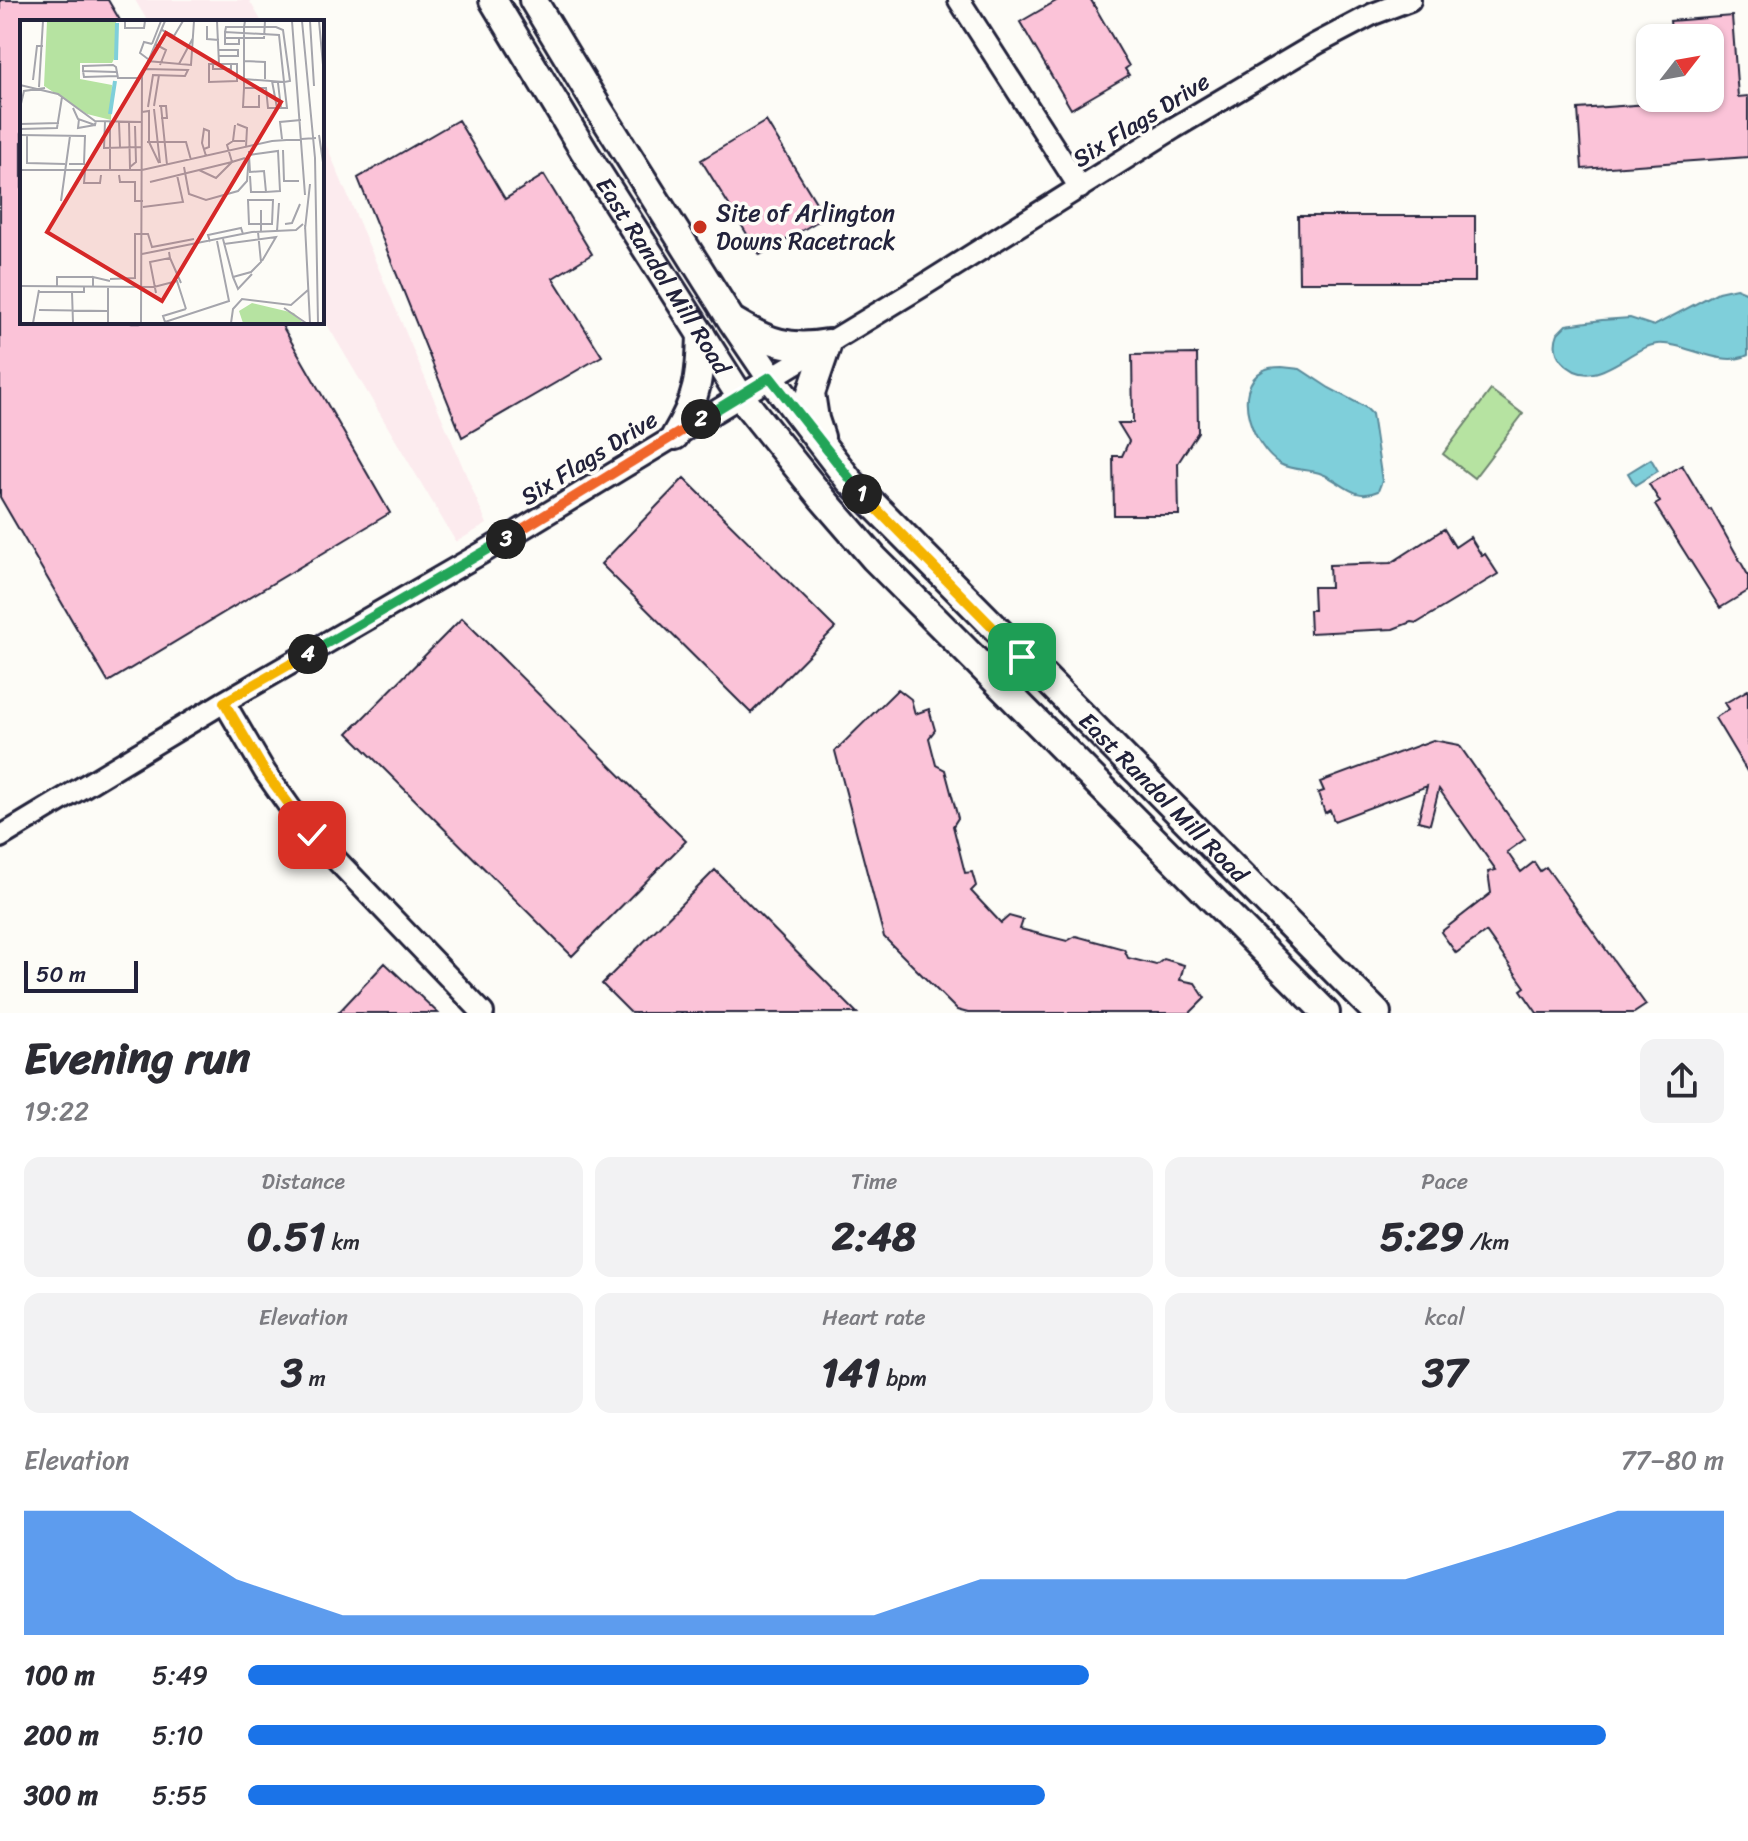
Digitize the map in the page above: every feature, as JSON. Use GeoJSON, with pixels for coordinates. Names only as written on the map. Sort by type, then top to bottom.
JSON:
{"type":"FeatureCollection","features":[{"type":"Feature","properties":{"kind":"main road","name":"East Randol Mill Road"},"geometry":{"type":"LineString","coordinates":[[493,0],[584,151],[740,396],[874,558],[1326,1013]]}},
{"type":"Feature","properties":{"kind":"main road","name":"East Randol Mill Road"},"geometry":{"type":"LineString","coordinates":[[533,0],[732,321],[770,377],[849,480],[1377,1013]]}},
{"type":"Feature","properties":{"kind":"main road"},"geometry":{"type":"LineString","coordinates":[[732,321],[779,345],[804,347],[828,343],[811,393],[815,419],[825,448]]}},
{"type":"Feature","properties":{"kind":"main road"},"geometry":{"type":"LineString","coordinates":[[675,436],[694,400],[700,370],[701,334]]}},
{"type":"Feature","properties":{"kind":"main road"},"geometry":{"type":"LineString","coordinates":[[950,636],[964,629],[975,632],[1035,695],[1050,704],[1071,707]]}},
{"type":"Feature","properties":{"kind":"street"},"geometry":{"type":"LineString","coordinates":[[959,0],[1080,188]]}},
{"type":"Feature","properties":{"kind":"street","name":"Six Flags Drive"},"geometry":{"type":"LineString","coordinates":[[3,829],[487,550],[1316,44],[1373,14],[1410,0]]}},
{"type":"Feature","properties":{"kind":"street"},"geometry":{"type":"LineString","coordinates":[[224,702],[265,772],[301,823],[483,1013]]}},
{"type":"Feature","properties":{"kind":"shaded area"},"geometry":{"type":"Polygon","coordinates":[[[135,0],[249,0],[261,20],[147,20],[135,0]]]}},
{"type":"Feature","properties":{"kind":"shaded area"},"geometry":{"type":"Polygon","coordinates":[[[324,140],[487,524],[456,542],[324,319],[324,140]]]}},
{"type":"Feature","properties":{"kind":"green space"},"geometry":{"type":"Polygon","coordinates":[[[1491,390],[1523,414],[1474,478],[1443,454],[1491,390]]]}},
{"type":"Feature","properties":{"kind":"water"},"geometry":{"type":"Polygon","coordinates":[[[1736,288],[1748,293],[1748,355],[1726,359],[1678,346],[1657,344],[1610,367],[1586,374],[1562,361],[1556,351],[1558,333],[1566,325],[1630,318],[1654,326],[1718,292],[1736,288]]]}},
{"type":"Feature","properties":{"kind":"water"},"geometry":{"type":"Polygon","coordinates":[[[1282,367],[1300,369],[1372,414],[1382,481],[1378,491],[1355,493],[1322,474],[1285,466],[1270,456],[1249,418],[1248,390],[1264,370],[1282,367]]]}},
{"type":"Feature","properties":{"kind":"water"},"geometry":{"type":"Polygon","coordinates":[[[1651,459],[1658,471],[1635,485],[1628,473],[1651,459]]]}},
{"type":"Feature","properties":{"kind":"building"},"geometry":{"type":"Polygon","coordinates":[[[0,0],[108,0],[120,20],[20,20],[20,324],[281,324],[390,513],[108,682],[0,497],[0,0]]]}},
{"type":"Feature","properties":{"kind":"building"},"geometry":{"type":"Polygon","coordinates":[[[1058,0],[1091,0],[1129,66],[1125,69],[1129,75],[1071,109],[1020,22],[1058,0]]]}},
{"type":"Feature","properties":{"kind":"building"},"geometry":{"type":"Polygon","coordinates":[[[1732,16],[1738,97],[1748,96],[1748,157],[1582,169],[1578,109],[1636,105],[1636,112],[1724,112],[1724,24],[1670,24],[1670,21],[1732,16]]]}},
{"type":"Feature","properties":{"kind":"building"},"geometry":{"type":"Polygon","coordinates":[[[458,120],[505,199],[544,175],[592,254],[553,278],[602,356],[462,437],[358,178],[458,120]]]}},
{"type":"Feature","properties":{"kind":"building"},"geometry":{"type":"Polygon","coordinates":[[[766,121],[825,217],[760,255],[701,160],[766,121]]]}},
{"type":"Feature","properties":{"kind":"building"},"geometry":{"type":"Polygon","coordinates":[[[1298,216],[1475,216],[1475,282],[1299,282],[1298,216]]]}},
{"type":"Feature","properties":{"kind":"building"},"geometry":{"type":"Polygon","coordinates":[[[1197,354],[1198,432],[1178,463],[1179,515],[1114,515],[1113,456],[1122,456],[1129,441],[1118,423],[1133,423],[1132,355],[1197,354]]]}},
{"type":"Feature","properties":{"kind":"building"},"geometry":{"type":"Polygon","coordinates":[[[1682,465],[1748,575],[1748,591],[1720,608],[1655,505],[1660,502],[1649,484],[1682,465]]]}},
{"type":"Feature","properties":{"kind":"building"},"geometry":{"type":"Polygon","coordinates":[[[684,478],[835,628],[751,713],[601,564],[684,478]]]}},
{"type":"Feature","properties":{"kind":"building"},"geometry":{"type":"Polygon","coordinates":[[[1444,529],[1455,547],[1470,537],[1498,574],[1417,623],[1411,622],[1393,629],[1310,633],[1309,610],[1314,610],[1313,587],[1330,587],[1329,565],[1391,563],[1444,529]]]}},
{"type":"Feature","properties":{"kind":"building"},"geometry":{"type":"Polygon","coordinates":[[[462,618],[686,841],[572,956],[348,733],[462,618]]]}},
{"type":"Feature","properties":{"kind":"building"},"geometry":{"type":"Polygon","coordinates":[[[898,689],[911,699],[915,714],[929,709],[935,730],[929,738],[936,765],[945,770],[958,818],[953,826],[965,873],[972,872],[976,886],[971,891],[1001,923],[1009,916],[1023,920],[1020,929],[1067,941],[1076,936],[1124,949],[1128,958],[1156,965],[1164,959],[1184,965],[1180,980],[1195,983],[1205,998],[1190,1013],[968,1013],[957,1010],[884,937],[835,751],[898,689]]]}},
{"type":"Feature","properties":{"kind":"building"},"geometry":{"type":"Polygon","coordinates":[[[1748,690],[1748,773],[1715,718],[1729,709],[1725,703],[1748,690]]]}},
{"type":"Feature","properties":{"kind":"building"},"geometry":{"type":"Polygon","coordinates":[[[1433,740],[1459,745],[1525,839],[1507,852],[1521,872],[1534,862],[1540,871],[1546,867],[1646,1005],[1634,1013],[1537,1013],[1521,990],[1525,987],[1486,932],[1456,953],[1441,932],[1491,893],[1488,872],[1496,870],[1439,789],[1430,824],[1418,821],[1427,786],[1334,821],[1330,810],[1325,813],[1318,793],[1324,791],[1320,782],[1433,740]]]}},
{"type":"Feature","properties":{"kind":"building"},"geometry":{"type":"Polygon","coordinates":[[[715,870],[857,1013],[631,1013],[602,984],[715,870]]]}},
{"type":"Feature","properties":{"kind":"building"},"geometry":{"type":"Polygon","coordinates":[[[385,963],[438,1013],[338,1013],[385,963]]]}},
{"type":"Feature","properties":{"kind":"place","name":"Site of Arlington Downs Racetrack"},"geometry":{"type":"Point","coordinates":[700,227]}},
{"type":"Feature","properties":{"kind":"route"},"geometry":{"type":"LineString","coordinates":[[312,835],[265,772],[224,702],[487,550],[770,377],[849,480],[1022,657]]}}]}
